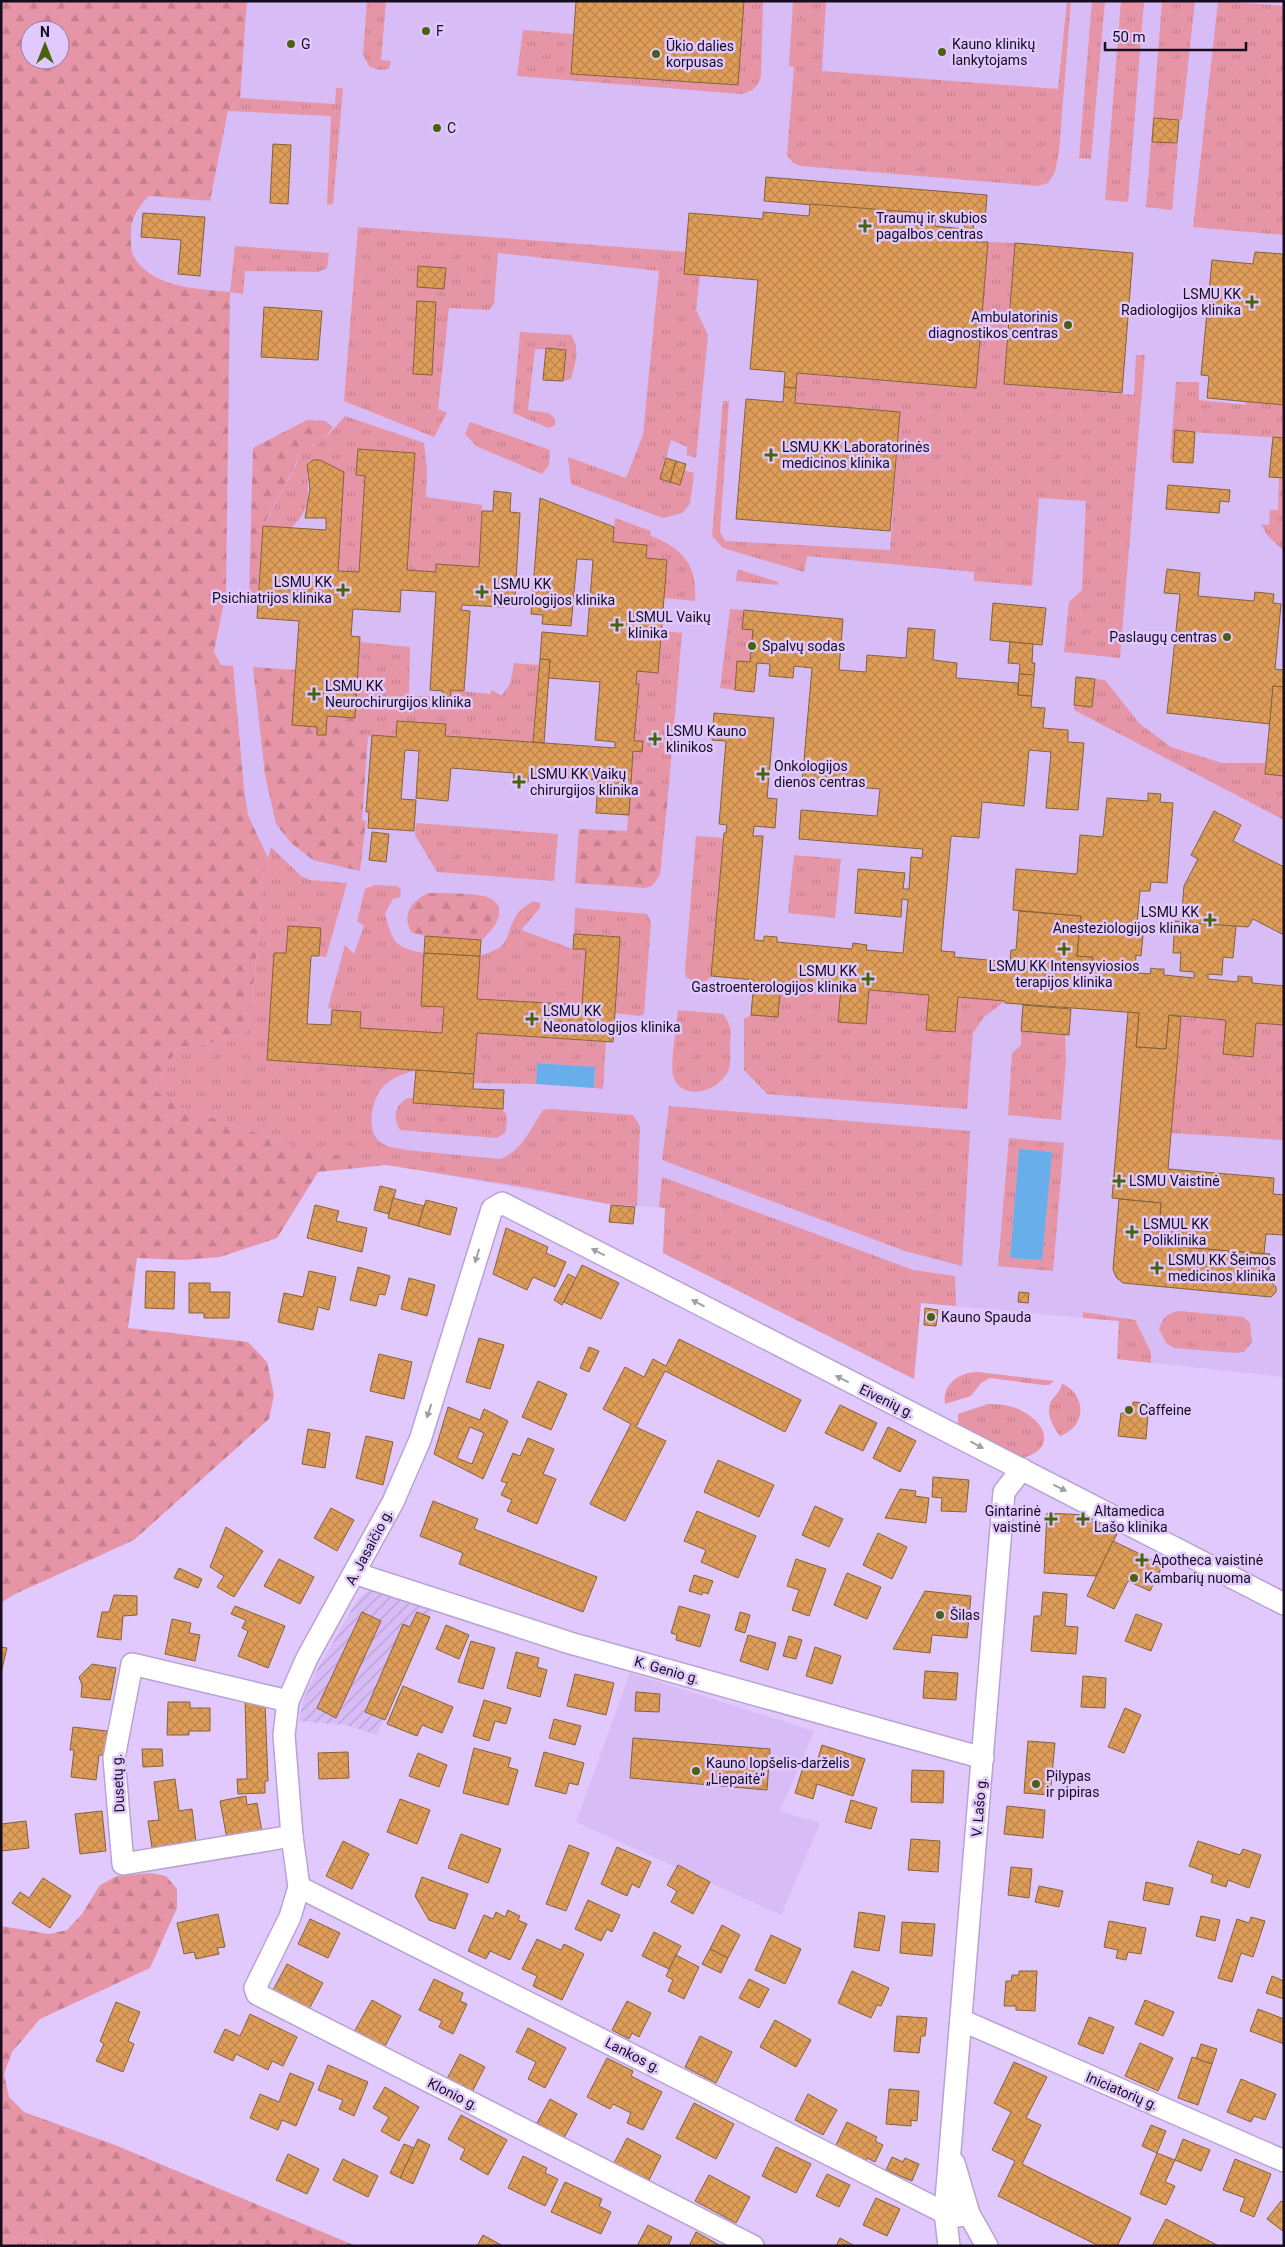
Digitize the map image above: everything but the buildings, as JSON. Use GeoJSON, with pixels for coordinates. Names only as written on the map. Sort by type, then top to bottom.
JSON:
{"type":"FeatureCollection","features":[{"type":"Feature","properties":{"kind":"street","name":"Eivenių g."},"geometry":{"type":"LineString","coordinates":[[492,1209],[502,1203],[908,1412],[934,1423],[1098,1506],[1284,1604]]}},
{"type":"Feature","properties":{"kind":"street","name":"A. Jasaičio g."},"geometry":{"type":"LineString","coordinates":[[299,1887],[292,1836],[284,1735],[288,1701],[308,1658],[393,1502],[420,1440],[492,1209]]}},
{"type":"Feature","properties":{"kind":"street","name":"V. Lašo g."},"geometry":{"type":"LineString","coordinates":[[949,2246],[945,2212],[1004,1492],[1022,1469]]}},
{"type":"Feature","properties":{"kind":"street","name":"K. Genio g."},"geometry":{"type":"LineString","coordinates":[[354,1573],[570,1643],[982,1758]]}},
{"type":"Feature","properties":{"kind":"street","name":"Dusetų g."},"geometry":{"type":"LineString","coordinates":[[288,1701],[132,1664],[114,1758],[123,1864],[292,1836]]}},
{"type":"Feature","properties":{"kind":"street","name":"Lankos g."},"geometry":{"type":"LineString","coordinates":[[299,1887],[953,2217],[968,2214]]}},
{"type":"Feature","properties":{"kind":"street","name":"Klonio g."},"geometry":{"type":"LineString","coordinates":[[299,1887],[290,1917],[257,1981],[255,1988],[258,1994],[753,2246]]}},
{"type":"Feature","properties":{"kind":"street","name":"Iniciatorių g."},"geometry":{"type":"LineString","coordinates":[[961,2020],[1284,2161]]}},
{"type":"Feature","properties":{"kind":"street","name":"V. Lašo g."},"geometry":{"type":"LineString","coordinates":[[951,2150],[968,2214],[987,2246]]}},
{"type":"Feature","properties":{"kind":"shaded area","name":"LSMU Kauno klinikos"},"geometry":{"type":"Polygon","coordinates":[[[247,1],[1284,1],[1284,1377],[1117,1359],[1118,1321],[921,1303],[914,1379],[663,1253],[665,1208],[608,1204],[328,1154],[1,826],[214,652],[226,592],[229,292],[177,286],[148,274],[132,254],[131,230],[139,205],[149,196],[210,201],[228,111],[240,98],[247,1]]]}},
{"type":"Feature","properties":{"kind":"shaded area"},"geometry":{"type":"Polygon","coordinates":[[[375,1589],[433,1608],[377,1735],[346,1725],[299,1721],[303,1700],[318,1668],[358,1599],[368,1591],[375,1589]]]}},
{"type":"Feature","properties":{"kind":"shaded area","name":"Kauno lopšelis-darželis „Liepaitė“"},"geometry":{"type":"Polygon","coordinates":[[[630,1673],[814,1731],[780,1811],[820,1823],[781,1915],[576,1822],[630,1673]]]}},
{"type":"Feature","properties":{"kind":"green space"},"geometry":{"type":"Polygon","coordinates":[[[1,1],[247,1],[240,98],[228,111],[210,201],[149,196],[141,204],[131,230],[133,255],[151,275],[163,281],[189,288],[230,292],[226,592],[214,652],[221,665],[233,666],[248,815],[268,858],[262,879],[260,920],[249,1031],[215,1042],[177,1049],[155,1090],[175,1105],[292,1145],[292,1150],[328,1154],[387,1165],[318,1172],[277,1238],[220,1257],[183,1260],[137,1258],[128,1328],[248,1342],[267,1362],[274,1395],[269,1419],[134,1540],[13,1595],[1,1603],[1,1]]]}},
{"type":"Feature","properties":{"kind":"green space"},"geometry":{"type":"Polygon","coordinates":[[[367,1],[386,1],[381,60],[391,61],[389,69],[379,70],[369,66],[363,55],[367,1]]]}},
{"type":"Feature","properties":{"kind":"green space"},"geometry":{"type":"Polygon","coordinates":[[[744,1],[763,1],[761,76],[756,86],[745,93],[517,76],[523,30],[573,34],[571,74],[738,85],[744,1]]]}},
{"type":"Feature","properties":{"kind":"green space"},"geometry":{"type":"Polygon","coordinates":[[[793,1],[826,1],[822,71],[1058,89],[1067,1],[1071,1],[1059,152],[1055,172],[1048,183],[1038,186],[801,166],[793,163],[787,155],[794,67],[789,66],[793,1]]]}},
{"type":"Feature","properties":{"kind":"green space"},"geometry":{"type":"Polygon","coordinates":[[[1092,1],[1105,1],[1091,159],[1079,158],[1092,1]]]}},
{"type":"Feature","properties":{"kind":"green space"},"geometry":{"type":"Polygon","coordinates":[[[1121,1],[1144,1],[1128,202],[1105,200],[1121,1]]]}},
{"type":"Feature","properties":{"kind":"green space"},"geometry":{"type":"Polygon","coordinates":[[[1162,1],[1195,1],[1182,120],[1154,118],[1152,141],[1178,144],[1172,210],[1146,207],[1162,1]]]}},
{"type":"Feature","properties":{"kind":"green space"},"geometry":{"type":"Polygon","coordinates":[[[1218,1],[1284,6],[1284,235],[1193,227],[1218,1]]]}},
{"type":"Feature","properties":{"kind":"green space"},"geometry":{"type":"Polygon","coordinates":[[[336,88],[343,88],[333,204],[327,205],[331,116],[228,111],[240,98],[335,104],[336,88]]]}},
{"type":"Feature","properties":{"kind":"green space"},"geometry":{"type":"Polygon","coordinates":[[[358,227],[686,252],[700,275],[696,310],[708,335],[696,458],[687,455],[687,447],[671,440],[660,479],[679,485],[684,470],[694,473],[690,504],[682,513],[663,518],[571,484],[568,457],[626,478],[643,435],[659,271],[498,253],[494,304],[489,310],[449,308],[438,409],[447,413],[434,437],[344,401],[358,227]]]}},
{"type":"Feature","properties":{"kind":"green space"},"geometry":{"type":"Polygon","coordinates":[[[988,242],[1015,243],[1004,384],[1134,395],[1136,355],[1145,355],[1120,658],[1064,652],[1069,602],[1082,590],[1086,501],[1039,498],[1032,586],[974,581],[974,572],[807,556],[804,572],[723,548],[712,536],[723,401],[729,401],[720,532],[725,541],[890,550],[900,412],[795,403],[797,373],[976,388],[988,242]]]}},
{"type":"Feature","properties":{"kind":"green space"},"geometry":{"type":"Polygon","coordinates":[[[235,246],[329,253],[327,268],[318,272],[245,271],[243,294],[230,292],[235,246]]]}},
{"type":"Feature","properties":{"kind":"green space"},"geometry":{"type":"Polygon","coordinates":[[[520,332],[571,335],[576,346],[576,357],[571,379],[563,381],[566,350],[535,349],[528,410],[549,413],[555,419],[555,425],[549,428],[513,413],[520,332]]]}},
{"type":"Feature","properties":{"kind":"green space"},"geometry":{"type":"Polygon","coordinates":[[[1176,382],[1199,382],[1199,400],[1245,405],[1246,401],[1284,405],[1284,438],[1176,431],[1173,462],[1170,459],[1176,382]]]}},
{"type":"Feature","properties":{"kind":"green space"},"geometry":{"type":"Polygon","coordinates":[[[345,416],[424,443],[427,471],[426,497],[482,505],[479,567],[437,564],[436,572],[407,570],[415,453],[358,449],[365,476],[359,572],[338,571],[344,473],[320,460],[313,460],[307,465],[308,498],[303,513],[298,520],[291,528],[263,526],[295,468],[300,452],[324,440],[345,416]]]}},
{"type":"Feature","properties":{"kind":"green space"},"geometry":{"type":"Polygon","coordinates":[[[307,420],[325,421],[333,427],[324,440],[300,452],[288,481],[263,526],[258,599],[249,600],[253,448],[307,420]]]}},
{"type":"Feature","properties":{"kind":"green space"},"geometry":{"type":"Polygon","coordinates":[[[470,422],[550,450],[549,465],[542,474],[476,446],[465,434],[470,422]]]}},
{"type":"Feature","properties":{"kind":"green space"},"geometry":{"type":"Polygon","coordinates":[[[1279,478],[1284,478],[1284,551],[1267,535],[1261,524],[1269,525],[1270,510],[1278,510],[1279,478]]]}},
{"type":"Feature","properties":{"kind":"green space"},"geometry":{"type":"Polygon","coordinates":[[[615,518],[651,531],[650,535],[671,546],[686,559],[694,577],[695,601],[664,598],[667,560],[646,558],[613,542],[615,518]]]}},
{"type":"Feature","properties":{"kind":"green space"},"geometry":{"type":"Polygon","coordinates":[[[740,570],[778,582],[778,585],[736,581],[737,571],[740,570]]]}},
{"type":"Feature","properties":{"kind":"green space"},"geometry":{"type":"Polygon","coordinates":[[[730,609],[744,610],[753,630],[750,662],[737,662],[735,690],[720,688],[730,609]]]}},
{"type":"Feature","properties":{"kind":"green space"},"geometry":{"type":"Polygon","coordinates":[[[662,631],[682,633],[669,784],[631,780],[633,751],[642,741],[634,741],[639,685],[636,684],[637,671],[658,673],[662,631]]]}},
{"type":"Feature","properties":{"kind":"green space"},"geometry":{"type":"Polygon","coordinates":[[[360,642],[410,647],[409,696],[450,697],[451,690],[490,694],[492,690],[501,696],[510,684],[514,663],[539,665],[533,742],[445,736],[446,724],[398,721],[396,737],[372,735],[368,737],[355,718],[360,642]]]}},
{"type":"Feature","properties":{"kind":"green space"},"geometry":{"type":"Polygon","coordinates":[[[253,667],[296,670],[292,725],[317,727],[317,735],[326,735],[327,716],[355,718],[368,737],[362,820],[366,821],[360,871],[313,860],[291,843],[276,824],[265,775],[253,667]]]}},
{"type":"Feature","properties":{"kind":"green space"},"geometry":{"type":"Polygon","coordinates":[[[1095,679],[1105,680],[1139,723],[1171,747],[1222,763],[1266,763],[1265,774],[1284,776],[1284,820],[1074,710],[1074,705],[1092,707],[1095,679]]]}},
{"type":"Feature","properties":{"kind":"green space"},"geometry":{"type":"Polygon","coordinates":[[[631,780],[669,784],[660,875],[653,885],[646,888],[575,883],[579,829],[627,831],[631,780]]]}},
{"type":"Feature","properties":{"kind":"green space"},"geometry":{"type":"Polygon","coordinates":[[[416,823],[558,834],[554,881],[437,872],[415,835],[416,823]]]}},
{"type":"Feature","properties":{"kind":"green space"},"geometry":{"type":"Polygon","coordinates":[[[696,836],[723,838],[711,976],[704,983],[686,977],[685,970],[696,836]]]}},
{"type":"Feature","properties":{"kind":"green space"},"geometry":{"type":"Polygon","coordinates":[[[271,847],[301,876],[310,880],[347,883],[326,957],[319,956],[321,929],[286,953],[274,953],[267,1060],[416,1070],[397,1077],[382,1088],[373,1106],[372,1114],[372,1128],[377,1139],[386,1145],[406,1150],[499,1159],[507,1156],[519,1146],[543,1110],[633,1115],[640,1126],[637,1206],[608,1204],[524,1187],[292,1150],[292,1145],[174,1105],[155,1090],[177,1049],[215,1042],[249,1031],[260,920],[262,879],[271,847]]]}},
{"type":"Feature","properties":{"kind":"green space"},"geometry":{"type":"Polygon","coordinates":[[[794,855],[841,859],[835,918],[788,913],[794,855]]]}},
{"type":"Feature","properties":{"kind":"green space"},"geometry":{"type":"Polygon","coordinates":[[[375,885],[397,886],[401,889],[400,897],[393,899],[385,913],[387,923],[393,937],[400,946],[424,953],[421,1006],[444,1007],[442,1033],[360,1028],[328,1007],[345,945],[354,954],[364,926],[357,921],[365,889],[375,885]]]}},
{"type":"Feature","properties":{"kind":"green space"},"geometry":{"type":"Polygon","coordinates":[[[428,893],[467,894],[487,897],[498,906],[498,918],[491,931],[481,940],[425,936],[411,932],[407,919],[410,909],[417,900],[428,893]]]}},
{"type":"Feature","properties":{"kind":"green space"},"geometry":{"type":"Polygon","coordinates":[[[533,901],[540,903],[540,908],[521,930],[573,949],[586,949],[582,1005],[477,999],[480,956],[503,945],[517,914],[533,901]]]}},
{"type":"Feature","properties":{"kind":"green space"},"geometry":{"type":"Polygon","coordinates":[[[575,908],[647,914],[651,922],[644,1014],[639,1016],[615,1013],[620,937],[574,934],[575,908]]]}},
{"type":"Feature","properties":{"kind":"green space"},"geometry":{"type":"Polygon","coordinates":[[[781,982],[841,987],[839,1022],[866,1024],[869,990],[929,995],[926,1029],[955,1032],[958,997],[1005,1001],[984,1017],[973,1033],[967,1109],[767,1094],[744,1070],[744,1019],[751,1015],[777,1017],[781,982]]]}},
{"type":"Feature","properties":{"kind":"green space"},"geometry":{"type":"Polygon","coordinates":[[[678,1010],[723,1014],[728,1022],[731,1033],[729,1069],[725,1077],[710,1088],[692,1092],[677,1084],[673,1075],[673,1053],[678,1010]]]}},
{"type":"Feature","properties":{"kind":"green space"},"geometry":{"type":"Polygon","coordinates":[[[1181,1017],[1226,1020],[1223,1054],[1253,1057],[1256,1023],[1284,1025],[1284,1140],[1171,1133],[1181,1017]]]}},
{"type":"Feature","properties":{"kind":"green space"},"geometry":{"type":"Polygon","coordinates":[[[1021,1031],[1065,1035],[1066,1060],[1061,1120],[1008,1115],[1012,1053],[1021,1045],[1021,1031]]]}},
{"type":"Feature","properties":{"kind":"green space"},"geometry":{"type":"Polygon","coordinates":[[[477,1033],[606,1042],[603,1089],[594,1088],[595,1067],[538,1063],[536,1084],[474,1083],[477,1033]]]}},
{"type":"Feature","properties":{"kind":"green space"},"geometry":{"type":"Polygon","coordinates":[[[408,1098],[414,1098],[414,1103],[503,1109],[507,1116],[506,1132],[497,1138],[400,1130],[396,1120],[396,1112],[400,1104],[408,1098]]]}},
{"type":"Feature","properties":{"kind":"green space"},"geometry":{"type":"Polygon","coordinates":[[[669,1106],[970,1131],[962,1266],[905,1251],[662,1160],[669,1106]]]}},
{"type":"Feature","properties":{"kind":"green space"},"geometry":{"type":"Polygon","coordinates":[[[1009,1138],[1064,1143],[1053,1271],[998,1266],[1009,1138]],[[1019,1150],[1010,1258],[1042,1260],[1051,1152],[1019,1150]]]}},
{"type":"Feature","properties":{"kind":"green space"},"geometry":{"type":"Polygon","coordinates":[[[662,1177],[913,1270],[955,1276],[956,1306],[921,1303],[914,1379],[663,1253],[665,1208],[659,1207],[662,1177]]]}},
{"type":"Feature","properties":{"kind":"green space"},"geometry":{"type":"Polygon","coordinates":[[[1180,1311],[1243,1317],[1250,1323],[1252,1342],[1244,1352],[1235,1353],[1174,1348],[1166,1343],[1159,1329],[1166,1316],[1180,1311]]]}},
{"type":"Feature","properties":{"kind":"green space"},"geometry":{"type":"Polygon","coordinates":[[[1083,1312],[1135,1320],[1151,1353],[1151,1363],[1117,1359],[1119,1321],[1083,1318],[1083,1312]]]}},
{"type":"Feature","properties":{"kind":"green space"},"geometry":{"type":"Polygon","coordinates":[[[978,1372],[1054,1381],[1049,1385],[1043,1385],[990,1378],[981,1383],[971,1396],[945,1404],[946,1391],[953,1380],[964,1374],[978,1372]]]}},
{"type":"Feature","properties":{"kind":"green space"},"geometry":{"type":"Polygon","coordinates":[[[1062,1383],[1076,1395],[1080,1411],[1075,1425],[1060,1436],[1052,1424],[1049,1409],[1062,1383]]]}},
{"type":"Feature","properties":{"kind":"green space"},"geometry":{"type":"Polygon","coordinates":[[[988,1404],[1010,1406],[1031,1416],[1042,1429],[1044,1436],[1040,1449],[1022,1458],[958,1424],[958,1414],[988,1404]]]}},
{"type":"Feature","properties":{"kind":"green space"},"geometry":{"type":"Polygon","coordinates":[[[151,1873],[166,1876],[177,1889],[177,1908],[150,1968],[40,2019],[12,2052],[4,2074],[9,2097],[24,2112],[115,2145],[356,2246],[91,2246],[1,2236],[1,1926],[49,1934],[67,1930],[82,1914],[100,1885],[117,1876],[151,1873]]]}},
{"type":"Feature","properties":{"kind":"green space"},"geometry":{"type":"Polygon","coordinates":[[[1,2236],[91,2246],[1,2246],[1,2236]]]}},
{"type":"Feature","properties":{"kind":"water"},"geometry":{"type":"Polygon","coordinates":[[[537,1063],[595,1067],[594,1088],[536,1084],[537,1063]]]}},
{"type":"Feature","properties":{"kind":"water"},"geometry":{"type":"Polygon","coordinates":[[[1019,1149],[1052,1152],[1042,1260],[1010,1258],[1019,1149]]]}},
{"type":"Feature","properties":{"kind":"place","name":"F"},"geometry":{"type":"Point","coordinates":[426,31]}},
{"type":"Feature","properties":{"kind":"place","name":"G"},"geometry":{"type":"Point","coordinates":[291,44]}},
{"type":"Feature","properties":{"kind":"place","name":"Kauno klinikų lankytojams"},"geometry":{"type":"Point","coordinates":[942,52]}},
{"type":"Feature","properties":{"kind":"place","name":"Ūkio dalies korpusas"},"geometry":{"type":"Point","coordinates":[656,54]}},
{"type":"Feature","properties":{"kind":"place","name":"C"},"geometry":{"type":"Point","coordinates":[437,128]}},
{"type":"Feature","properties":{"kind":"place","name":"Traumų ir skubios pagalbos centras"},"geometry":{"type":"Point","coordinates":[865,226]}},
{"type":"Feature","properties":{"kind":"place","name":"LSMU KK Radiologijos klinika"},"geometry":{"type":"Point","coordinates":[1252,302]}},
{"type":"Feature","properties":{"kind":"place","name":"Ambulatorinis diagnostikos centras"},"geometry":{"type":"Point","coordinates":[1068,325]}},
{"type":"Feature","properties":{"kind":"place","name":"LSMU KK Laboratorinės medicinos klinika"},"geometry":{"type":"Point","coordinates":[771,455]}},
{"type":"Feature","properties":{"kind":"place","name":"LSMU KK Psichiatrijos klinika"},"geometry":{"type":"Point","coordinates":[343,590]}},
{"type":"Feature","properties":{"kind":"place","name":"LSMU KK Neurologijos klinika"},"geometry":{"type":"Point","coordinates":[482,592]}},
{"type":"Feature","properties":{"kind":"place","name":"LSMUL Vaikų klinika"},"geometry":{"type":"Point","coordinates":[617,625]}},
{"type":"Feature","properties":{"kind":"place","name":"Paslaugų centras"},"geometry":{"type":"Point","coordinates":[1227,637]}},
{"type":"Feature","properties":{"kind":"place","name":"Spalvų sodas"},"geometry":{"type":"Point","coordinates":[752,646]}},
{"type":"Feature","properties":{"kind":"place","name":"LSMU KK Neurochirurgijos klinika"},"geometry":{"type":"Point","coordinates":[314,694]}},
{"type":"Feature","properties":{"kind":"place","name":"LSMU Kauno klinikos"},"geometry":{"type":"Point","coordinates":[655,739]}},
{"type":"Feature","properties":{"kind":"place","name":"Onkologijos dienos centras"},"geometry":{"type":"Point","coordinates":[763,774]}},
{"type":"Feature","properties":{"kind":"place","name":"LSMU KK Vaikų chirurgijos klinika"},"geometry":{"type":"Point","coordinates":[519,782]}},
{"type":"Feature","properties":{"kind":"place","name":"LSMU KK Anesteziologijos klinika"},"geometry":{"type":"Point","coordinates":[1210,920]}},
{"type":"Feature","properties":{"kind":"place","name":"LSMU KK Intensyviosios terapijos klinika"},"geometry":{"type":"Point","coordinates":[1064,949]}},
{"type":"Feature","properties":{"kind":"place","name":"LSMU KK Gastroenterologijos klinika"},"geometry":{"type":"Point","coordinates":[868,979]}},
{"type":"Feature","properties":{"kind":"place","name":"LSMU KK Neonatologijos klinika"},"geometry":{"type":"Point","coordinates":[532,1019]}},
{"type":"Feature","properties":{"kind":"place","name":"LSMU Vaistinė"},"geometry":{"type":"Point","coordinates":[1119,1181]}},
{"type":"Feature","properties":{"kind":"place","name":"LSMUL KK Poliklinika"},"geometry":{"type":"Point","coordinates":[1132,1232]}},
{"type":"Feature","properties":{"kind":"place","name":"LSMU KK Šeimos medicinos klinika"},"geometry":{"type":"Point","coordinates":[1157,1268]}},
{"type":"Feature","properties":{"kind":"place","name":"Kauno Spauda"},"geometry":{"type":"Point","coordinates":[931,1317]}},
{"type":"Feature","properties":{"kind":"place","name":"Caffeine"},"geometry":{"type":"Point","coordinates":[1129,1410]}},
{"type":"Feature","properties":{"kind":"place","name":"Gintarinė vaistinė"},"geometry":{"type":"Point","coordinates":[1051,1519]}},
{"type":"Feature","properties":{"kind":"place","name":"Altamedica Lašo klinika"},"geometry":{"type":"Point","coordinates":[1083,1519]}},
{"type":"Feature","properties":{"kind":"place","name":"Apotheca vaistinė"},"geometry":{"type":"Point","coordinates":[1142,1560]}},
{"type":"Feature","properties":{"kind":"place","name":"Kambarių nuoma"},"geometry":{"type":"Point","coordinates":[1134,1578]}},
{"type":"Feature","properties":{"kind":"place","name":"Šilas"},"geometry":{"type":"Point","coordinates":[940,1615]}},
{"type":"Feature","properties":{"kind":"place","name":"Kauno lopšelis-darželis „Liepaitė“"},"geometry":{"type":"Point","coordinates":[696,1771]}},
{"type":"Feature","properties":{"kind":"place","name":"Pilypas ir pipiras"},"geometry":{"type":"Point","coordinates":[1036,1784]}}]}
